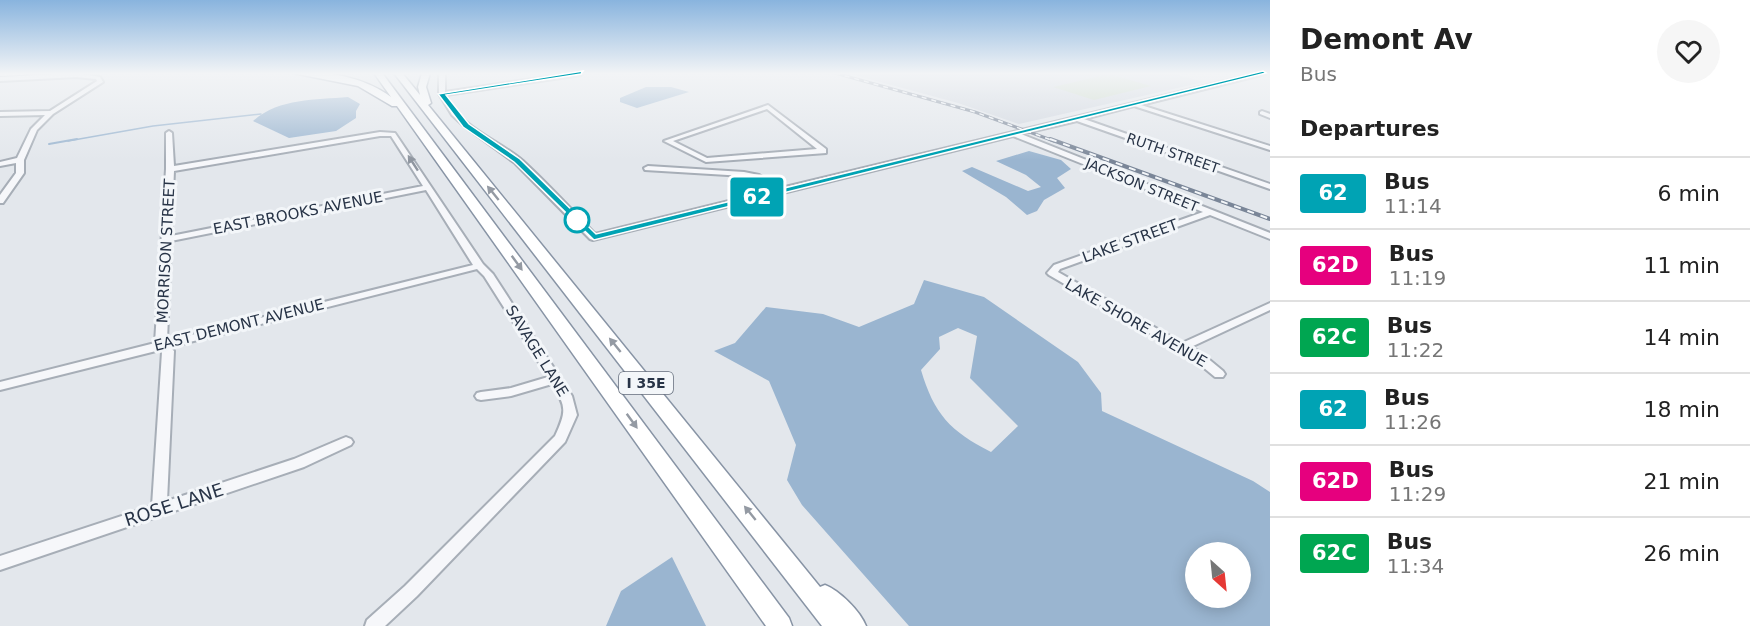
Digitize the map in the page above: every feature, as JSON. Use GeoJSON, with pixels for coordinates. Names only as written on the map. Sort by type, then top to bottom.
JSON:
{"type":"FeatureCollection","features":[{"type":"Feature","properties":{"kind":"highway"},"geometry":{"type":"LineString","coordinates":[[400,102],[418,111],[425,102]]}},
{"type":"Feature","properties":{"kind":"highway","name":"I 35E"},"geometry":{"type":"LineString","coordinates":[[409,102],[771,540],[837,626]]}},
{"type":"Feature","properties":{"kind":"highway","name":"I 35E"},"geometry":{"type":"LineString","coordinates":[[413,102],[780,626]]}},
{"type":"Feature","properties":{"kind":"highway"},"geometry":{"type":"LineString","coordinates":[[771,540],[854,626]]}},
{"type":"Feature","properties":{"kind":"highway"},"geometry":{"type":"LineString","coordinates":[[753,587],[771,626]]}},
{"type":"Feature","properties":{"kind":"street"},"geometry":{"type":"LineString","coordinates":[[0,201],[20,173],[20,160],[29,136],[51,113],[69,102]]}},
{"type":"Feature","properties":{"kind":"street"},"geometry":{"type":"LineString","coordinates":[[448,102],[466,126],[517,160],[594,237],[1141,102]]}},
{"type":"Feature","properties":{"kind":"street"},"geometry":{"type":"LineString","coordinates":[[1133,104],[1270,148]]}},
{"type":"Feature","properties":{"kind":"street"},"geometry":{"type":"LineString","coordinates":[[706,160],[823,151],[768,107],[667,141],[706,160],[712,171]]}},
{"type":"Feature","properties":{"kind":"street"},"geometry":{"type":"LineString","coordinates":[[0,114],[51,113]]}},
{"type":"Feature","properties":{"kind":"street"},"geometry":{"type":"LineString","coordinates":[[1262,113],[1270,116]]}},
{"type":"Feature","properties":{"kind":"street","name":"RUTH STREET"},"geometry":{"type":"LineString","coordinates":[[1075,118],[1270,187]]}},
{"type":"Feature","properties":{"kind":"street","name":"MORRISON STREET"},"geometry":{"type":"LineString","coordinates":[[159,510],[168,351],[161,344],[170,169],[169,133]]}},
{"type":"Feature","properties":{"kind":"street","name":"JACKSON STREET"},"geometry":{"type":"LineString","coordinates":[[1014,133],[1270,236]]}},
{"type":"Feature","properties":{"kind":"street","name":"SAVAGE LANE"},"geometry":{"type":"LineString","coordinates":[[170,169],[361,136],[380,134],[396,136],[479,266],[488,274],[571,406],[569,423],[560,439],[374,626]]}},
{"type":"Feature","properties":{"kind":"street"},"geometry":{"type":"LineString","coordinates":[[0,164],[20,160]]}},
{"type":"Feature","properties":{"kind":"street"},"geometry":{"type":"LineString","coordinates":[[648,168],[712,171],[756,177],[780,192]]}},
{"type":"Feature","properties":{"kind":"street","name":"EAST BROOKS AVENUE"},"geometry":{"type":"LineString","coordinates":[[167,239],[429,187]]}},
{"type":"Feature","properties":{"kind":"street","name":"LAKE STREET"},"geometry":{"type":"LineString","coordinates":[[1052,273],[1057,267],[1211,212]]}},
{"type":"Feature","properties":{"kind":"street","name":"EAST DEMONT AVENUE"},"geometry":{"type":"LineString","coordinates":[[0,386],[479,266]]}},
{"type":"Feature","properties":{"kind":"street","name":"LAKE SHORE AVENUE"},"geometry":{"type":"LineString","coordinates":[[1052,273],[1182,347],[1206,362],[1219,374]]}},
{"type":"Feature","properties":{"kind":"street"},"geometry":{"type":"LineString","coordinates":[[1182,347],[1270,306]]}},
{"type":"Feature","properties":{"kind":"street"},"geometry":{"type":"LineString","coordinates":[[481,396],[511,392],[555,379]]}},
{"type":"Feature","properties":{"kind":"street","name":"ROSE LANE"},"geometry":{"type":"LineString","coordinates":[[0,563],[299,463],[346,442]]}},
{"type":"Feature","properties":{"kind":"shaded area"},"geometry":{"type":"Polygon","coordinates":[[[955,102],[1115,102],[1019,124],[955,102]]]}},
{"type":"Feature","properties":{"kind":"water"},"geometry":{"type":"Polygon","coordinates":[[[621,102],[656,102],[637,108],[621,102]]]}},
{"type":"Feature","properties":{"kind":"water"},"geometry":{"type":"Polygon","coordinates":[[[286,104],[360,104],[356,111],[356,118],[336,131],[289,138],[253,121],[263,113],[286,104]]]}},
{"type":"Feature","properties":{"kind":"water"},"geometry":{"type":"Polygon","coordinates":[[[1029,151],[1061,160],[1071,169],[1057,178],[1065,188],[1044,200],[1037,211],[1027,215],[1006,197],[962,171],[972,167],[1028,191],[1041,187],[1026,175],[996,161],[1029,151]]]}},
{"type":"Feature","properties":{"kind":"water"},"geometry":{"type":"Polygon","coordinates":[[[924,280],[984,297],[1078,362],[1101,393],[1102,411],[1253,481],[1270,492],[1270,626],[909,626],[802,505],[787,480],[796,445],[769,381],[714,351],[735,343],[766,307],[823,314],[859,327],[914,304],[924,280]],[[958,328],[939,337],[940,349],[921,370],[932,398],[945,420],[965,437],[991,452],[1018,426],[970,378],[977,336],[958,328]]]}},
{"type":"Feature","properties":{"kind":"water"},"geometry":{"type":"Polygon","coordinates":[[[672,557],[706,626],[606,626],[621,591],[672,557]]]}},
{"type":"Feature","properties":{"kind":"waterway"},"geometry":{"type":"LineString","coordinates":[[68,141],[153,126],[261,114]]}},
{"type":"Feature","properties":{"kind":"waterway"},"geometry":{"type":"LineString","coordinates":[[49,144],[77,139]]}},
{"type":"Feature","properties":{"kind":"railway"},"geometry":{"type":"LineString","coordinates":[[940,102],[975,112],[1054,141]]}},
{"type":"Feature","properties":{"kind":"railway"},"geometry":{"type":"LineString","coordinates":[[1050,139],[1270,219]]}},
{"type":"Feature","properties":{"kind":"bus line","name":"62"},"geometry":{"type":"LineString","coordinates":[[447,102],[466,126],[517,160],[594,237],[1143,102]]}}]}
